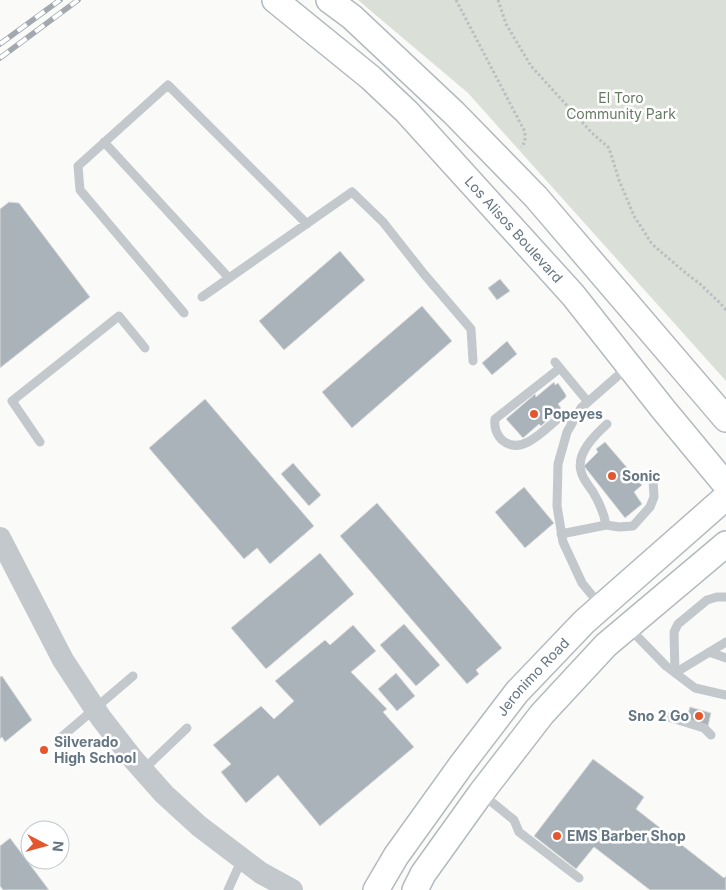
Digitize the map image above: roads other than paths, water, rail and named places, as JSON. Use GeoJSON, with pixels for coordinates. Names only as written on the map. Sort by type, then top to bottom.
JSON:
{"type":"FeatureCollection","features":[{"type":"Feature","properties":{"kind":"main road","name":"Los Alisos Boulevard"},"geometry":{"type":"LineString","coordinates":[[275,0],[371,78],[407,112],[573,295],[726,485]]}},
{"type":"Feature","properties":{"kind":"main road"},"geometry":{"type":"LineString","coordinates":[[329,0],[352,17],[454,113],[536,197],[726,419]]}},
{"type":"Feature","properties":{"kind":"main road","name":"Jeronimo Road"},"geometry":{"type":"LineString","coordinates":[[376,890],[401,848],[517,692],[601,606],[726,497]]}},
{"type":"Feature","properties":{"kind":"main road"},"geometry":{"type":"LineString","coordinates":[[415,890],[423,874],[481,793],[542,714],[606,646],[726,544]]}},
{"type":"Feature","properties":{"kind":"street"},"geometry":{"type":"LineString","coordinates":[[0,538],[63,660],[95,710],[143,770],[164,794],[192,820],[261,872],[292,890]]}},
{"type":"Feature","properties":{"kind":"lane"},"geometry":{"type":"LineString","coordinates":[[184,314],[80,190],[78,166],[168,85],[307,224]]}},
{"type":"Feature","properties":{"kind":"lane"},"geometry":{"type":"LineString","coordinates":[[104,142],[229,278]]}},
{"type":"Feature","properties":{"kind":"lane"},"geometry":{"type":"LineString","coordinates":[[202,297],[352,192],[383,222],[424,274],[472,329],[473,361]]}},
{"type":"Feature","properties":{"kind":"lane"},"geometry":{"type":"LineString","coordinates":[[40,442],[12,401],[119,316],[145,348]]}},
{"type":"Feature","properties":{"kind":"lane"},"geometry":{"type":"LineString","coordinates":[[574,420],[559,418],[530,441],[518,445],[506,443],[501,439],[494,427],[495,419],[557,365],[588,402]]}},
{"type":"Feature","properties":{"kind":"lane"},"geometry":{"type":"LineString","coordinates":[[601,606],[582,583],[563,542],[557,506],[558,464],[567,432],[581,408],[629,366]]}},
{"type":"Feature","properties":{"kind":"lane"},"geometry":{"type":"LineString","coordinates":[[606,525],[599,503],[580,472],[581,460],[586,448],[607,424]]}},
{"type":"Feature","properties":{"kind":"lane"},"geometry":{"type":"LineString","coordinates":[[561,534],[606,525],[619,527],[633,526],[650,507],[654,497],[653,479]]}},
{"type":"Feature","properties":{"kind":"lane"},"geometry":{"type":"LineString","coordinates":[[675,673],[674,632],[678,624],[707,600],[726,597]]}},
{"type":"Feature","properties":{"kind":"lane"},"geometry":{"type":"LineString","coordinates":[[628,627],[666,666],[694,688],[726,695]]}},
{"type":"Feature","properties":{"kind":"lane"},"geometry":{"type":"LineString","coordinates":[[675,673],[726,642]]}},
{"type":"Feature","properties":{"kind":"lane"},"geometry":{"type":"LineString","coordinates":[[709,652],[726,658]]}},
{"type":"Feature","properties":{"kind":"lane"},"geometry":{"type":"LineString","coordinates":[[58,740],[133,676]]}},
{"type":"Feature","properties":{"kind":"lane"},"geometry":{"type":"LineString","coordinates":[[665,716],[704,728],[712,735]]}},
{"type":"Feature","properties":{"kind":"lane"},"geometry":{"type":"LineString","coordinates":[[143,770],[187,728]]}},
{"type":"Feature","properties":{"kind":"lane"},"geometry":{"type":"LineString","coordinates":[[481,793],[514,820],[519,832],[579,878]]}},
{"type":"Feature","properties":{"kind":"lane"},"geometry":{"type":"LineString","coordinates":[[228,890],[242,858]]}},
{"type":"Feature","properties":{"kind":"railway"},"geometry":{"type":"LineString","coordinates":[[0,44],[60,0]]}},
{"type":"Feature","properties":{"kind":"railway"},"geometry":{"type":"LineString","coordinates":[[0,58],[78,0]]}},
{"type":"Feature","properties":{"kind":"place","name":"Popeyes"},"geometry":{"type":"Point","coordinates":[534,414]}},
{"type":"Feature","properties":{"kind":"place","name":"Sonic"},"geometry":{"type":"Point","coordinates":[612,476]}},
{"type":"Feature","properties":{"kind":"place","name":"Sno 2 Go"},"geometry":{"type":"Point","coordinates":[699,716]}},
{"type":"Feature","properties":{"kind":"place","name":"Silverado High School"},"geometry":{"type":"Point","coordinates":[44,750]}},
{"type":"Feature","properties":{"kind":"place","name":"EMS Barber Shop"},"geometry":{"type":"Point","coordinates":[557,836]}},
{"type":"Feature","properties":{"kind":"park label","name":"El Toro Community Park"},"geometry":{"type":"Point","coordinates":[621,106]}}]}
